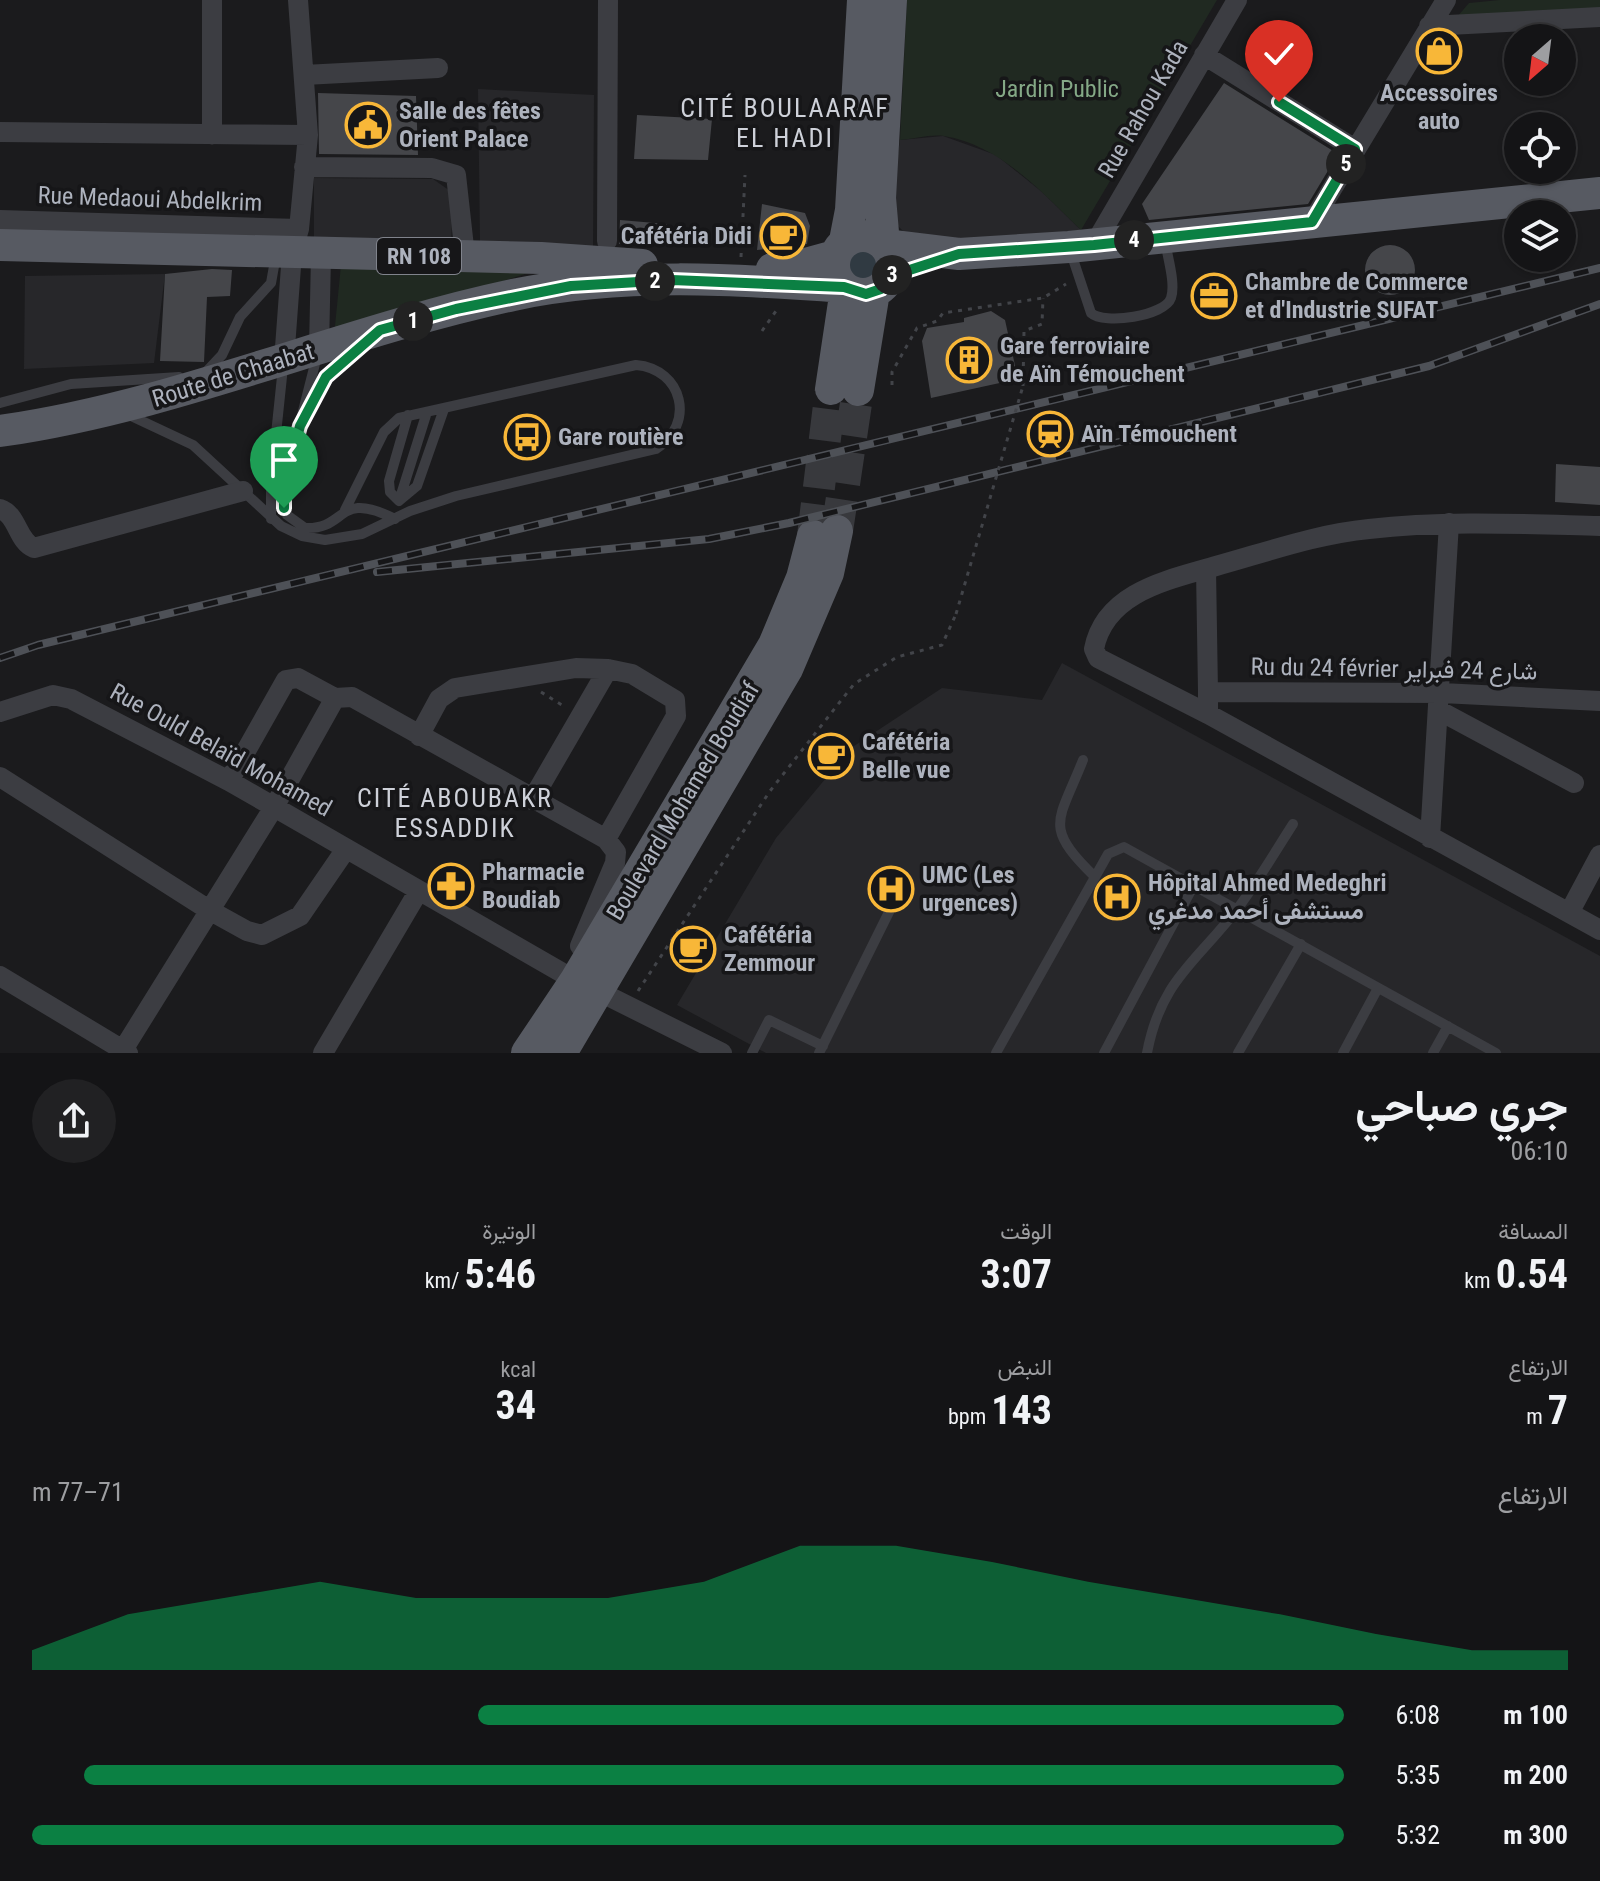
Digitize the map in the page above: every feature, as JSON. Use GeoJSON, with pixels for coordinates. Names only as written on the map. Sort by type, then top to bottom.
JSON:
{"type":"FeatureCollection","features":[{"type":"Feature","properties":{"kind":"main road"},"geometry":{"type":"LineString","coordinates":[[863,0],[851,210],[835,273],[871,272]]}},
{"type":"Feature","properties":{"kind":"main road"},"geometry":{"type":"LineString","coordinates":[[786,290],[820,313],[836,336],[844,389],[871,272],[880,198],[891,0]]}},
{"type":"Feature","properties":{"kind":"main road","name":"RN 108"},"geometry":{"type":"LineString","coordinates":[[871,272],[959,254],[1081,257],[1164,236],[1600,193]]}},
{"type":"Feature","properties":{"kind":"main road"},"geometry":{"type":"LineString","coordinates":[[836,336],[871,272],[861,235],[840,248]]}},
{"type":"Feature","properties":{"kind":"main road","name":"RN 108"},"geometry":{"type":"LineString","coordinates":[[0,245],[297,248],[741,269],[795,267],[840,248]]}},
{"type":"Feature","properties":{"kind":"main road","name":"Route de Chaabat"},"geometry":{"type":"LineString","coordinates":[[0,431],[116,410],[224,366],[284,361],[380,330],[501,298],[571,286],[672,280],[786,290],[871,272]]}},
{"type":"Feature","properties":{"kind":"main road","name":"Boulevard Mohamed Boudiaf"},"geometry":{"type":"LineString","coordinates":[[527,1053],[581,981],[774,645],[802,578],[825,534]]}},
{"type":"Feature","properties":{"kind":"main road","name":"Boulevard Mohamed Boudiaf"},"geometry":{"type":"LineString","coordinates":[[561,1053],[581,981]]}},
{"type":"Feature","properties":{"kind":"street"},"geometry":{"type":"LineString","coordinates":[[212,0],[212,135]]}},
{"type":"Feature","properties":{"kind":"street"},"geometry":{"type":"LineString","coordinates":[[284,361],[308,135],[298,0]]}},
{"type":"Feature","properties":{"kind":"street"},"geometry":{"type":"LineString","coordinates":[[607,241],[608,0]]}},
{"type":"Feature","properties":{"kind":"street","name":"Rue Rahou Kada"},"geometry":{"type":"LineString","coordinates":[[1081,257],[1237,0]]}},
{"type":"Feature","properties":{"kind":"street"},"geometry":{"type":"LineString","coordinates":[[1312,222],[1446,0]]}},
{"type":"Feature","properties":{"kind":"street"},"geometry":{"type":"LineString","coordinates":[[1429,26],[1600,17]]}},
{"type":"Feature","properties":{"kind":"street"},"geometry":{"type":"LineString","coordinates":[[1204,55],[1355,149]]}},
{"type":"Feature","properties":{"kind":"street"},"geometry":{"type":"LineString","coordinates":[[304,75],[438,68]]}},
{"type":"Feature","properties":{"kind":"street"},"geometry":{"type":"LineString","coordinates":[[0,132],[308,135]]}},
{"type":"Feature","properties":{"kind":"street"},"geometry":{"type":"LineString","coordinates":[[304,167],[432,168],[456,175],[465,256]]}},
{"type":"Feature","properties":{"kind":"street","name":"Rue Medaoui Abdelkrim"},"geometry":{"type":"LineString","coordinates":[[0,220],[297,248]]}},
{"type":"Feature","properties":{"kind":"street"},"geometry":{"type":"LineString","coordinates":[[297,248],[319,349]]}},
{"type":"Feature","properties":{"kind":"street"},"geometry":{"type":"LineString","coordinates":[[0,509],[10,514],[25,542],[34,548],[243,491]]}},
{"type":"Feature","properties":{"kind":"street"},"geometry":{"type":"LineString","coordinates":[[1600,526],[1449,523],[1367,529],[1308,540],[1167,580],[1114,608],[1096,639],[1094,649],[1098,658],[1208,714],[1600,930]]}},
{"type":"Feature","properties":{"kind":"street"},"geometry":{"type":"LineString","coordinates":[[1430,838],[1441,702],[1449,523]]}},
{"type":"Feature","properties":{"kind":"street"},"geometry":{"type":"LineString","coordinates":[[1206,569],[1208,714]]}},
{"type":"Feature","properties":{"kind":"street"},"geometry":{"type":"LineString","coordinates":[[419,736],[439,699],[455,688],[576,668],[608,669],[632,674],[675,700],[676,716],[606,839]]}},
{"type":"Feature","properties":{"kind":"street"},"geometry":{"type":"LineString","coordinates":[[532,800],[608,669]]}},
{"type":"Feature","properties":{"kind":"street"},"geometry":{"type":"LineString","coordinates":[[229,781],[286,680],[298,678],[335,698],[352,697],[606,839],[616,852],[615,863],[599,907],[581,981]]}},
{"type":"Feature","properties":{"kind":"street","name":"Ru du 24 février شارع 24 فبراير"},"geometry":{"type":"LineString","coordinates":[[1208,692],[1441,702],[1600,701]]}},
{"type":"Feature","properties":{"kind":"street","name":"Rue Ould Belaïd Mohamed"},"geometry":{"type":"LineString","coordinates":[[0,712],[53,695],[71,699],[229,781],[418,892],[581,981],[722,1053]]}},
{"type":"Feature","properties":{"kind":"street"},"geometry":{"type":"LineString","coordinates":[[0,976],[124,1052],[274,807],[335,698]]}},
{"type":"Feature","properties":{"kind":"street"},"geometry":{"type":"LineString","coordinates":[[1441,702],[1574,783]]}},
{"type":"Feature","properties":{"kind":"street"},"geometry":{"type":"LineString","coordinates":[[0,777],[209,910],[247,931],[262,935],[300,916],[346,849]]}},
{"type":"Feature","properties":{"kind":"street"},"geometry":{"type":"LineString","coordinates":[[1569,913],[1600,855]]}},
{"type":"Feature","properties":{"kind":"street"},"geometry":{"type":"LineString","coordinates":[[323,1053],[418,892]]}},
{"type":"Feature","properties":{"kind":"lane"},"geometry":{"type":"LineString","coordinates":[[1081,257],[1096,318],[1107,320],[1160,311],[1170,302],[1173,293],[1164,236]]}},
{"type":"Feature","properties":{"kind":"lane"},"geometry":{"type":"LineString","coordinates":[[0,403],[71,384],[195,377],[224,366],[240,317],[297,248]]}},
{"type":"Feature","properties":{"kind":"lane"},"geometry":{"type":"LineString","coordinates":[[300,426],[326,377],[380,330]]}},
{"type":"Feature","properties":{"kind":"lane"},"geometry":{"type":"LineString","coordinates":[[319,349],[284,486],[287,515],[299,527],[314,529],[345,510],[367,507],[395,519]]}},
{"type":"Feature","properties":{"kind":"lane"},"geometry":{"type":"LineString","coordinates":[[271,519],[271,482],[284,361]]}},
{"type":"Feature","properties":{"kind":"lane"},"geometry":{"type":"LineString","coordinates":[[116,410],[193,445],[271,519],[290,531],[325,540],[362,534],[456,496],[656,449],[673,435],[681,414],[678,392],[665,375],[636,365],[408,415],[393,421],[384,432],[345,510]]}},
{"type":"Feature","properties":{"kind":"lane"},"geometry":{"type":"LineString","coordinates":[[399,501],[417,486],[444,409]]}},
{"type":"Feature","properties":{"kind":"lane"},"geometry":{"type":"LineString","coordinates":[[395,519],[427,412]]}},
{"type":"Feature","properties":{"kind":"lane"},"geometry":{"type":"LineString","coordinates":[[399,501],[390,492],[389,481],[408,415]]}},
{"type":"Feature","properties":{"kind":"lane"},"geometry":{"type":"LineString","coordinates":[[1083,760],[1063,810],[1058,832],[1065,848],[1095,877]]}},
{"type":"Feature","properties":{"kind":"lane"},"geometry":{"type":"LineString","coordinates":[[1147,1053],[1152,1023],[1184,966],[1238,909],[1293,824]]}},
{"type":"Feature","properties":{"kind":"lane"},"geometry":{"type":"LineString","coordinates":[[996,1053],[1108,854],[1124,847],[1496,1053]]}},
{"type":"Feature","properties":{"kind":"lane"},"geometry":{"type":"LineString","coordinates":[[1104,1053],[1194,885]]}},
{"type":"Feature","properties":{"kind":"lane"},"geometry":{"type":"LineString","coordinates":[[752,1053],[769,1020],[821,1049],[892,906]]}},
{"type":"Feature","properties":{"kind":"lane"},"geometry":{"type":"LineString","coordinates":[[1238,1053],[1301,944]]}},
{"type":"Feature","properties":{"kind":"lane"},"geometry":{"type":"LineString","coordinates":[[1343,1053],[1378,988]]}},
{"type":"Feature","properties":{"kind":"lane"},"geometry":{"type":"LineString","coordinates":[[1433,1053],[1448,1026]]}},
{"type":"Feature","properties":{"kind":"path"},"geometry":{"type":"LineString","coordinates":[[741,269],[745,175]]}},
{"type":"Feature","properties":{"kind":"path"},"geometry":{"type":"LineString","coordinates":[[892,385],[892,372],[917,328],[937,321],[943,313],[1043,298],[1081,257]]}},
{"type":"Feature","properties":{"kind":"path"},"geometry":{"type":"LineString","coordinates":[[762,331],[786,290]]}},
{"type":"Feature","properties":{"kind":"path"},"geometry":{"type":"LineString","coordinates":[[629,1004],[770,791],[844,695],[854,684],[897,657],[942,645],[956,614],[1023,386],[1024,331],[1042,324],[1043,298]]}},
{"type":"Feature","properties":{"kind":"path"},"geometry":{"type":"LineString","coordinates":[[518,677],[578,716]]}},
{"type":"Feature","properties":{"kind":"shaded area"},"geometry":{"type":"Polygon","coordinates":[[[478,89],[594,95],[593,248],[480,242],[478,89]]]}},
{"type":"Feature","properties":{"kind":"shaded area"},"geometry":{"type":"Polygon","coordinates":[[[943,136],[996,155],[1042,192],[1081,230],[971,245],[913,241],[889,217],[900,140],[943,136]]]}},
{"type":"Feature","properties":{"kind":"shaded area"},"geometry":{"type":"Polygon","coordinates":[[[314,178],[433,179],[453,193],[451,246],[314,241],[314,178]]]}},
{"type":"Feature","properties":{"kind":"shaded area"},"geometry":{"type":"Polygon","coordinates":[[[867,246],[874,249],[885,267],[881,281],[869,289],[842,272],[841,265],[853,249],[867,246]]]}},
{"type":"Feature","properties":{"kind":"shaded area"},"geometry":{"type":"Polygon","coordinates":[[[165,274],[154,363],[24,369],[25,276],[165,274]]]}},
{"type":"Feature","properties":{"kind":"shaded area","name":"Hôpital Ahmed Medeghri مستشفى أحمد مدغري"},"geometry":{"type":"Polygon","coordinates":[[[1062,663],[1600,956],[1600,1053],[766,1053],[677,1005],[776,838],[851,748],[942,688],[1042,700],[1062,663]]]}},
{"type":"Feature","properties":{"kind":"green space","name":"Jardin Public"},"geometry":{"type":"Polygon","coordinates":[[[907,0],[1217,0],[1081,230],[1019,172],[984,149],[944,136],[900,140],[907,0]]]}},
{"type":"Feature","properties":{"kind":"green space"},"geometry":{"type":"Polygon","coordinates":[[[1600,0],[1600,14],[1457,17],[1469,3],[1600,0]]]}},
{"type":"Feature","properties":{"kind":"green space"},"geometry":{"type":"Polygon","coordinates":[[[341,265],[543,268],[334,336],[341,265]]]}},
{"type":"Feature","properties":{"kind":"building"},"geometry":{"type":"Polygon","coordinates":[[[1224,83],[1338,154],[1308,204],[1149,220],[1142,204],[1224,83]]]}},
{"type":"Feature","properties":{"kind":"building","name":"Salle des fêtes Orient Palace"},"geometry":{"type":"Polygon","coordinates":[[[318,93],[416,96],[418,155],[319,154],[318,93]]]}},
{"type":"Feature","properties":{"kind":"building"},"geometry":{"type":"Polygon","coordinates":[[[637,115],[712,119],[708,160],[634,159],[637,115]]]}},
{"type":"Feature","properties":{"kind":"building","name":"Cafétéria Didi"},"geometry":{"type":"Polygon","coordinates":[[[762,204],[805,213],[810,226],[807,244],[757,250],[762,204]]]}},
{"type":"Feature","properties":{"kind":"building"},"geometry":{"type":"Polygon","coordinates":[[[620,220],[667,224],[666,246],[619,244],[620,220]]]}},
{"type":"Feature","properties":{"kind":"building"},"geometry":{"type":"Polygon","coordinates":[[[1390,245],[1407,253],[1415,270],[1407,287],[1390,295],[1373,287],[1365,270],[1373,253],[1390,245]]]}},
{"type":"Feature","properties":{"kind":"building"},"geometry":{"type":"Polygon","coordinates":[[[232,270],[230,296],[207,297],[204,362],[160,361],[165,274],[232,270]]]}},
{"type":"Feature","properties":{"kind":"building","name":"Gare ferroviaire de Aïn Témouchent"},"geometry":{"type":"Polygon","coordinates":[[[991,311],[1005,320],[1018,379],[931,398],[922,341],[927,328],[964,322],[964,318],[991,311]]]}},
{"type":"Feature","properties":{"kind":"building"},"geometry":{"type":"Polygon","coordinates":[[[1556,464],[1600,467],[1600,505],[1555,502],[1556,464]]]}},
{"type":"Feature","properties":{"kind":"tunnel"},"geometry":{"type":"LineString","coordinates":[[813,536],[831,389]]}},
{"type":"Feature","properties":{"kind":"tunnel"},"geometry":{"type":"LineString","coordinates":[[837,531],[858,390]]}},
{"type":"Feature","properties":{"kind":"railway"},"geometry":{"type":"LineString","coordinates":[[0,658],[38,645],[1600,268]]}},
{"type":"Feature","properties":{"kind":"railway"},"geometry":{"type":"LineString","coordinates":[[377,572],[709,539],[789,523],[1429,366],[1600,304]]}},
{"type":"Feature","properties":{"kind":"place","name":"Accessoires auto"},"geometry":{"type":"Point","coordinates":[1439,51]}},
{"type":"Feature","properties":{"kind":"place","name":"Salle des fêtes Orient Palace"},"geometry":{"type":"Point","coordinates":[368,125]}},
{"type":"Feature","properties":{"kind":"place","name":"Cafétéria Didi"},"geometry":{"type":"Point","coordinates":[783,236]}},
{"type":"Feature","properties":{"kind":"place","name":"Chambre de Commerce et d'Industrie SUFAT"},"geometry":{"type":"Point","coordinates":[1214,296]}},
{"type":"Feature","properties":{"kind":"place","name":"Gare ferroviaire de Aïn Témouchent"},"geometry":{"type":"Point","coordinates":[969,360]}},
{"type":"Feature","properties":{"kind":"place","name":"Aïn Témouchent"},"geometry":{"type":"Point","coordinates":[1050,434]}},
{"type":"Feature","properties":{"kind":"place","name":"Gare routière"},"geometry":{"type":"Point","coordinates":[527,437]}},
{"type":"Feature","properties":{"kind":"place","name":"Cafétéria Belle vue"},"geometry":{"type":"Point","coordinates":[831,756]}},
{"type":"Feature","properties":{"kind":"place","name":"Pharmacie Boudiab"},"geometry":{"type":"Point","coordinates":[451,886]}},
{"type":"Feature","properties":{"kind":"place","name":"UMC (Les urgences)"},"geometry":{"type":"Point","coordinates":[891,889]}},
{"type":"Feature","properties":{"kind":"place","name":"Hôpital Ahmed Medeghri مستشفى أحمد مدغري"},"geometry":{"type":"Point","coordinates":[1117,897]}},
{"type":"Feature","properties":{"kind":"place","name":"Cafétéria Zemmour"},"geometry":{"type":"Point","coordinates":[693,949]}},
{"type":"Feature","properties":{"kind":"district","name":"CITÉ BOULAARAF EL HADI"},"geometry":{"type":"Point","coordinates":[785,123]}},
{"type":"Feature","properties":{"kind":"district","name":"CITÉ ABOUBAKR ESSADDIK"},"geometry":{"type":"Point","coordinates":[455,813]}},
{"type":"Feature","properties":{"kind":"route"},"geometry":{"type":"LineString","coordinates":[[284,508],[284,486],[293,450],[300,426],[316,393],[337,364],[380,330],[516,295],[571,286],[672,280],[739,281],[844,287],[866,294],[881,289],[891,276],[959,254],[1094,245],[1312,222],[1355,149],[1279,102]]}}]}
